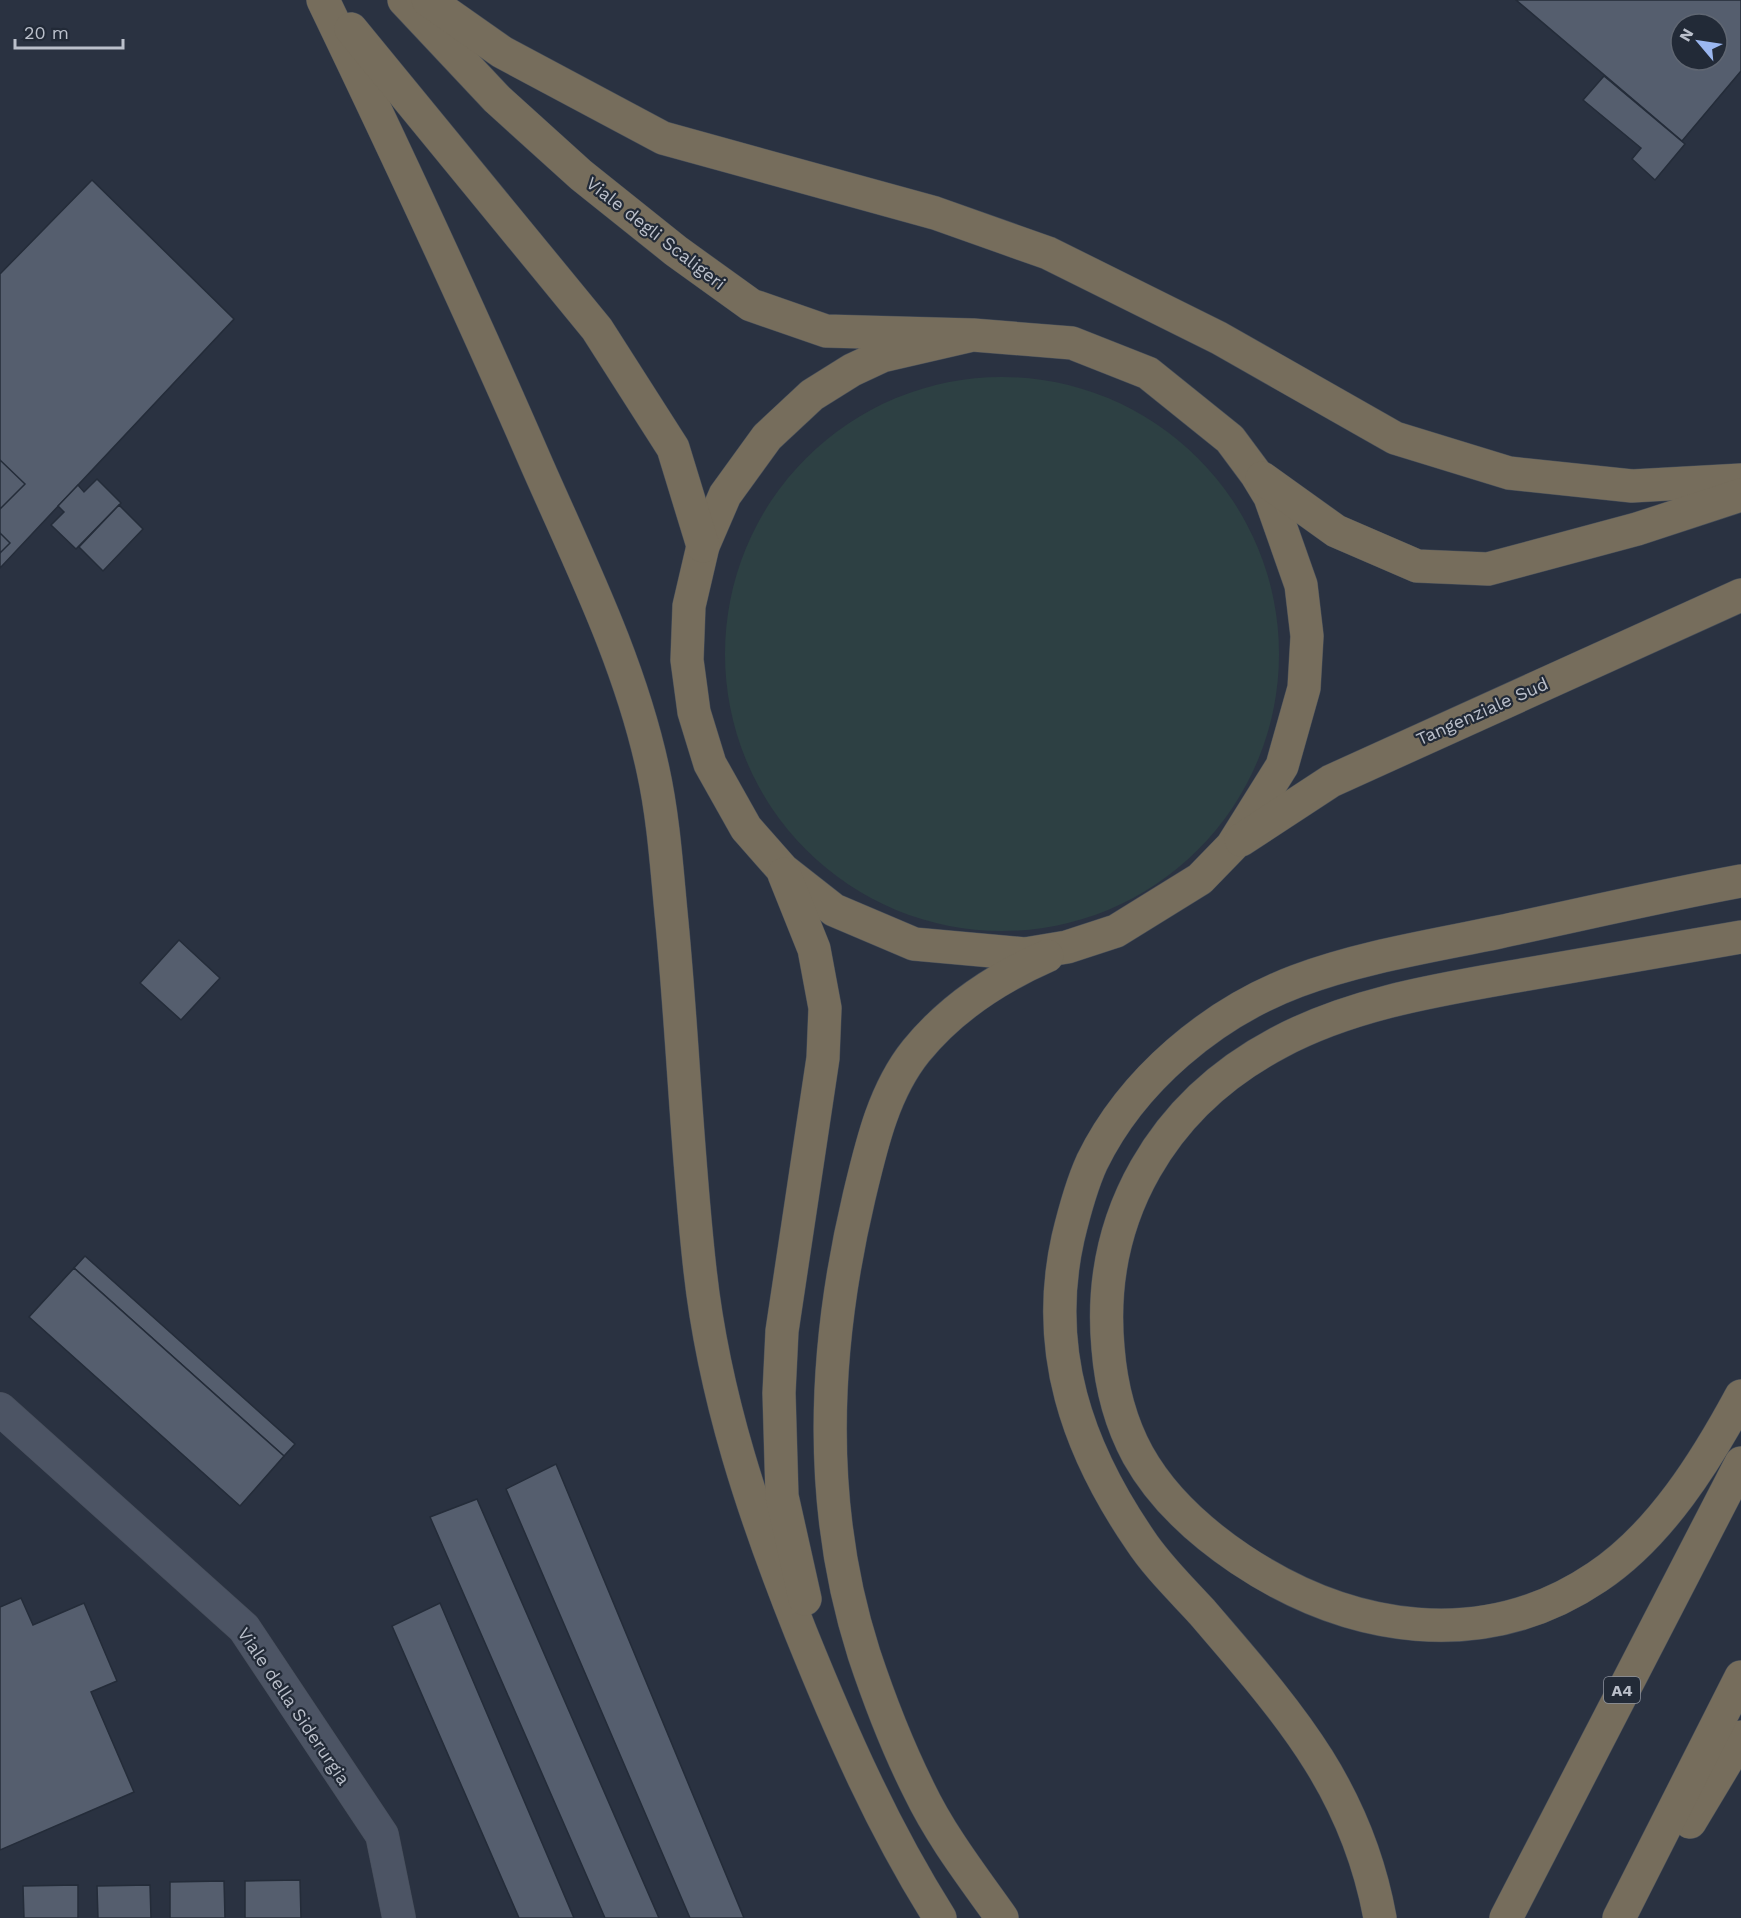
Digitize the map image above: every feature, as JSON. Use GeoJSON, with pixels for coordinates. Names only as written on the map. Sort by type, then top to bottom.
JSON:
{"type":"FeatureCollection","features":[{"type":"Feature","properties":{"kind":"highway","name":"Viale degli Scaligeri"},"geometry":{"type":"LineString","coordinates":[[325,0],[597,329],[673,448],[703,546]]}},
{"type":"Feature","properties":{"kind":"highway"},"geometry":{"type":"LineString","coordinates":[[325,0],[482,338],[612,636],[637,704],[654,776],[669,890],[700,1271],[712,1349],[734,1445],[762,1534],[829,1703],[867,1789],[940,1918]]}},
{"type":"Feature","properties":{"kind":"highway","name":"Viale degli Scaligeri"},"geometry":{"type":"LineString","coordinates":[[404,0],[497,99],[581,176],[676,251],[751,305],[826,331],[973,335],[1072,343],[1148,373],[1230,439],[1256,474],[1270,497],[1301,585],[1307,636],[1304,688],[1282,766],[1232,846],[1200,879],[1116,931],[1067,947],[1025,954],[914,944],[834,910],[783,870],[746,828],[715,774],[694,712],[687,660],[689,616],[703,546],[725,495],[767,436],[812,395],[852,370],[882,356],[973,335]]}},
{"type":"Feature","properties":{"kind":"highway"},"geometry":{"type":"LineString","coordinates":[[428,0],[502,52],[663,138],[935,213],[1048,254],[1219,338],[1395,438],[1509,473],[1632,486],[1741,480]]}},
{"type":"Feature","properties":{"kind":"highway"},"geometry":{"type":"LineString","coordinates":[[1256,474],[1336,531],[1417,566],[1488,569],[1636,529],[1741,495]]}},
{"type":"Feature","properties":{"kind":"highway","name":"Tangenziale Sud"},"geometry":{"type":"LineString","coordinates":[[1232,846],[1331,781],[1741,595]]}},
{"type":"Feature","properties":{"kind":"highway"},"geometry":{"type":"LineString","coordinates":[[783,870],[814,949],[825,1008],[823,1058],[782,1331],[779,1393],[782,1496],[829,1703]]}},
{"type":"Feature","properties":{"kind":"highway"},"geometry":{"type":"LineString","coordinates":[[1380,1918],[1363,1847],[1348,1811],[1317,1754],[1277,1699],[1143,1545],[1103,1482],[1085,1441],[1069,1396],[1063,1364],[1060,1316],[1065,1251],[1081,1193],[1091,1165],[1107,1136],[1148,1082],[1212,1026],[1254,1000],[1296,981],[1377,958],[1741,881]]}},
{"type":"Feature","properties":{"kind":"highway"},"geometry":{"type":"LineString","coordinates":[[1741,937],[1479,983],[1400,1000],[1328,1020],[1279,1042],[1230,1072],[1191,1106],[1161,1145],[1134,1188],[1118,1231],[1108,1274],[1106,1324],[1110,1369],[1120,1415],[1138,1455],[1158,1486],[1186,1517],[1222,1547],[1267,1577],[1311,1600],[1359,1617],[1402,1624],[1452,1625],[1519,1614],[1557,1601],[1599,1576],[1632,1548],[1667,1510],[1695,1472],[1741,1396]]}},
{"type":"Feature","properties":{"kind":"highway"},"geometry":{"type":"LineString","coordinates":[[1002,1918],[945,1836],[919,1790],[864,1655],[843,1574],[835,1518],[829,1459],[832,1342],[843,1263],[876,1132],[892,1089],[915,1052],[947,1019],[980,991],[1018,969],[1067,947]]}},
{"type":"Feature","properties":{"kind":"highway","name":"A4"},"geometry":{"type":"LineString","coordinates":[[1506,1918],[1741,1463]]}},
{"type":"Feature","properties":{"kind":"highway"},"geometry":{"type":"LineString","coordinates":[[1619,1918],[1741,1677]]}},
{"type":"Feature","properties":{"kind":"highway"},"geometry":{"type":"LineString","coordinates":[[1631,1918],[1741,1737]]}},
{"type":"Feature","properties":{"kind":"street","name":"Viale della Siderurgia"},"geometry":{"type":"LineString","coordinates":[[0,1409],[244,1628],[382,1835],[399,1918]]}},
{"type":"Feature","properties":{"kind":"shaded area"},"geometry":{"type":"Polygon","coordinates":[[[1002,377],[1056,382],[1108,398],[1156,424],[1198,458],[1232,500],[1258,548],[1274,600],[1279,654],[1274,708],[1258,760],[1232,808],[1198,850],[1156,884],[1108,910],[1056,926],[1002,931],[948,926],[896,910],[848,884],[806,850],[772,808],[746,760],[730,708],[725,654],[730,600],[746,548],[772,500],[806,458],[848,424],[896,398],[948,382],[1002,377]]]}},
{"type":"Feature","properties":{"kind":"building"},"geometry":{"type":"Polygon","coordinates":[[[1516,0],[1741,0],[1741,71],[1682,141],[1516,0]]]}},
{"type":"Feature","properties":{"kind":"building"},"geometry":{"type":"Polygon","coordinates":[[[1604,76],[1685,144],[1655,180],[1632,159],[1641,148],[1583,100],[1604,76]]]}},
{"type":"Feature","properties":{"kind":"building"},"geometry":{"type":"Polygon","coordinates":[[[92,180],[234,319],[0,568],[0,274],[92,180]]]}},
{"type":"Feature","properties":{"kind":"building"},"geometry":{"type":"Polygon","coordinates":[[[0,460],[25,484],[0,509],[0,460]]]}},
{"type":"Feature","properties":{"kind":"building"},"geometry":{"type":"Polygon","coordinates":[[[97,479],[121,503],[76,549],[51,525],[64,512],[58,506],[78,485],[84,492],[97,479]]]}},
{"type":"Feature","properties":{"kind":"building"},"geometry":{"type":"Polygon","coordinates":[[[119,505],[143,529],[103,571],[79,547],[119,505]]]}},
{"type":"Feature","properties":{"kind":"building"},"geometry":{"type":"Polygon","coordinates":[[[0,533],[10,543],[0,553],[0,533]]]}},
{"type":"Feature","properties":{"kind":"building"},"geometry":{"type":"Polygon","coordinates":[[[179,940],[220,978],[181,1020],[140,983],[179,940]]]}},
{"type":"Feature","properties":{"kind":"building"},"geometry":{"type":"Polygon","coordinates":[[[85,1256],[295,1444],[284,1456],[74,1268],[85,1256]]]}},
{"type":"Feature","properties":{"kind":"building"},"geometry":{"type":"Polygon","coordinates":[[[74,1268],[284,1456],[240,1506],[29,1317],[74,1268]]]}},
{"type":"Feature","properties":{"kind":"building"},"geometry":{"type":"Polygon","coordinates":[[[556,1464],[744,1918],[690,1918],[506,1489],[556,1464]]]}},
{"type":"Feature","properties":{"kind":"building"},"geometry":{"type":"Polygon","coordinates":[[[477,1499],[659,1918],[605,1918],[430,1517],[477,1499]]]}},
{"type":"Feature","properties":{"kind":"building"},"geometry":{"type":"Polygon","coordinates":[[[21,1598],[33,1625],[84,1603],[117,1681],[91,1692],[134,1792],[0,1850],[0,1607],[21,1598]]]}},
{"type":"Feature","properties":{"kind":"building"},"geometry":{"type":"Polygon","coordinates":[[[440,1603],[574,1918],[519,1918],[392,1626],[440,1603]]]}},
{"type":"Feature","properties":{"kind":"building"},"geometry":{"type":"Polygon","coordinates":[[[300,1880],[301,1918],[245,1918],[245,1881],[300,1880]]]}},
{"type":"Feature","properties":{"kind":"building"},"geometry":{"type":"Polygon","coordinates":[[[224,1881],[225,1918],[170,1918],[170,1882],[224,1881]]]}},
{"type":"Feature","properties":{"kind":"building"},"geometry":{"type":"Polygon","coordinates":[[[78,1885],[78,1918],[24,1918],[23,1886],[78,1885]]]}},
{"type":"Feature","properties":{"kind":"building"},"geometry":{"type":"Polygon","coordinates":[[[150,1885],[151,1918],[98,1918],[97,1886],[150,1885]]]}}]}
